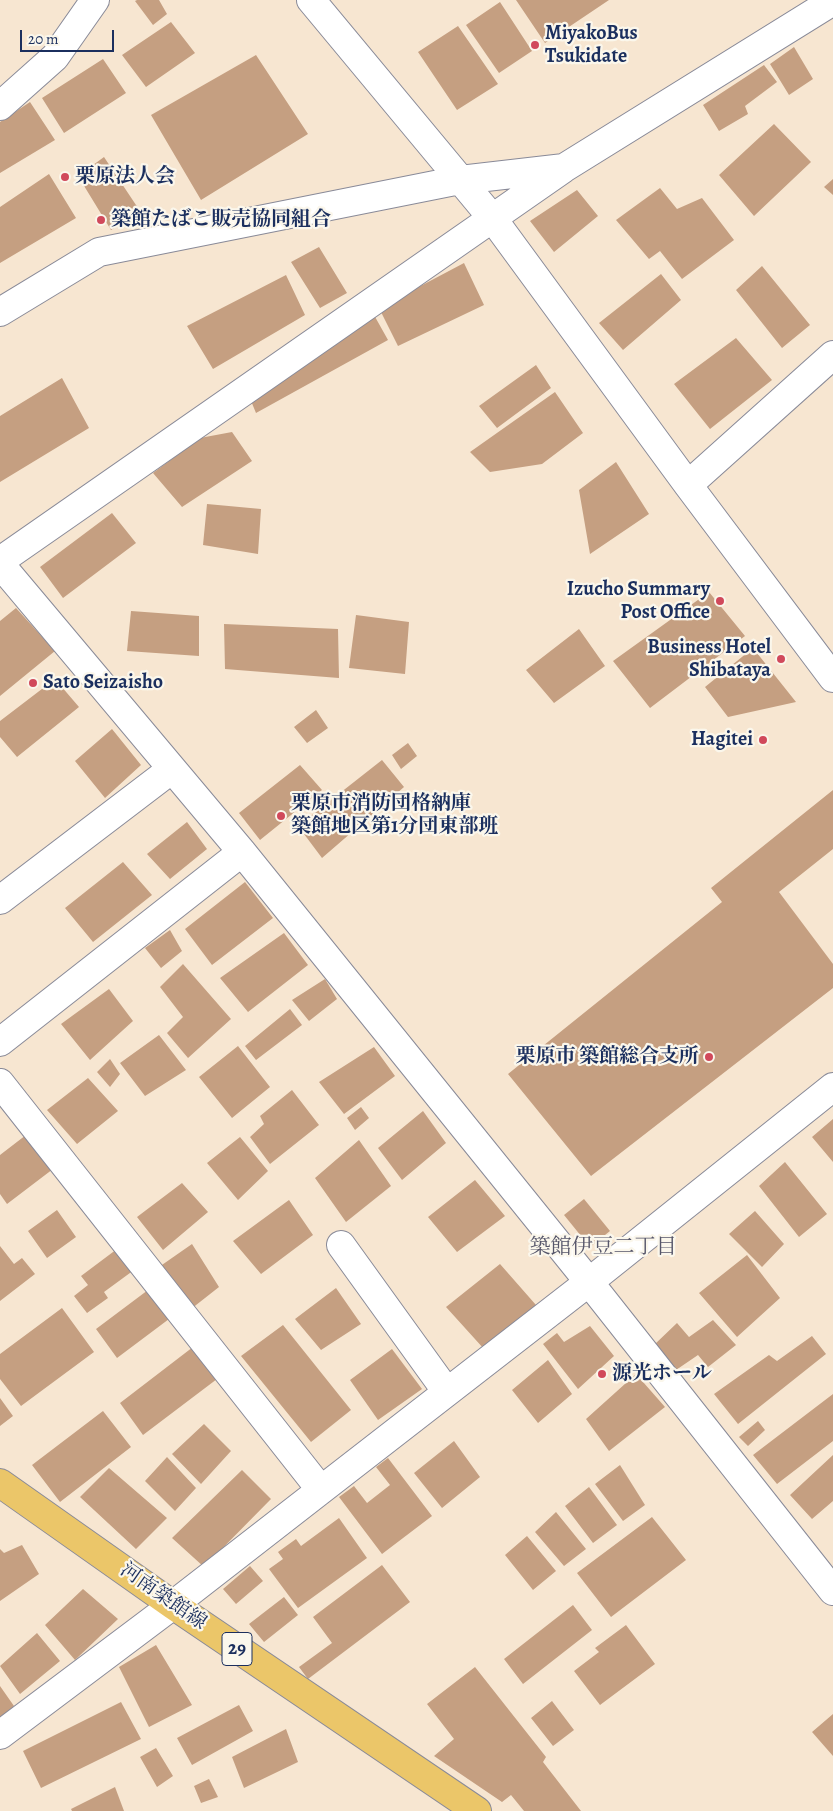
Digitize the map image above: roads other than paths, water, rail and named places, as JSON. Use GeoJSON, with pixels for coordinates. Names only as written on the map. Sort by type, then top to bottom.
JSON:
{"type":"FeatureCollection","features":[{"type":"Feature","properties":{"kind":"main road","name":"河南築館線"},"geometry":{"type":"LineString","coordinates":[[0,1483],[173,1605],[477,1811]]}},
{"type":"Feature","properties":{"kind":"street"},"geometry":{"type":"LineString","coordinates":[[0,106],[55,57],[95,0]]}},
{"type":"Feature","properties":{"kind":"street"},"geometry":{"type":"LineString","coordinates":[[311,0],[493,219],[688,485],[833,678]]}},
{"type":"Feature","properties":{"kind":"street"},"geometry":{"type":"LineString","coordinates":[[833,1],[564,168],[0,563],[242,852],[588,1282],[833,1591]]}},
{"type":"Feature","properties":{"kind":"street"},"geometry":{"type":"LineString","coordinates":[[0,312],[99,252],[460,180],[564,168]]}},
{"type":"Feature","properties":{"kind":"street"},"geometry":{"type":"LineString","coordinates":[[688,485],[833,355]]}},
{"type":"Feature","properties":{"kind":"street"},"geometry":{"type":"LineString","coordinates":[[0,900],[172,769]]}},
{"type":"Feature","properties":{"kind":"street"},"geometry":{"type":"LineString","coordinates":[[0,1042],[242,852]]}},
{"type":"Feature","properties":{"kind":"street"},"geometry":{"type":"LineString","coordinates":[[0,1083],[321,1490]]}},
{"type":"Feature","properties":{"kind":"street"},"geometry":{"type":"LineString","coordinates":[[0,1735],[173,1605],[448,1392],[833,1087]]}},
{"type":"Feature","properties":{"kind":"street"},"geometry":{"type":"LineString","coordinates":[[341,1244],[448,1392]]}},
{"type":"Feature","properties":{"kind":"place","name":"MiyakoBus Tsukidate"},"geometry":{"type":"Point","coordinates":[535,45]}},
{"type":"Feature","properties":{"kind":"place","name":"栗原法人会"},"geometry":{"type":"Point","coordinates":[65,177]}},
{"type":"Feature","properties":{"kind":"place","name":"築館たばこ販売協同組合"},"geometry":{"type":"Point","coordinates":[101,220]}},
{"type":"Feature","properties":{"kind":"place","name":"Izucho Summary Post Office"},"geometry":{"type":"Point","coordinates":[720,601]}},
{"type":"Feature","properties":{"kind":"place","name":"Business Hotel Shibataya"},"geometry":{"type":"Point","coordinates":[781,659]}},
{"type":"Feature","properties":{"kind":"place","name":"Sato Seizaisho"},"geometry":{"type":"Point","coordinates":[33,683]}},
{"type":"Feature","properties":{"kind":"place","name":"Hagitei"},"geometry":{"type":"Point","coordinates":[763,740]}},
{"type":"Feature","properties":{"kind":"place","name":"栗原市消防団格納庫 築館地区第1分団東部班"},"geometry":{"type":"Point","coordinates":[281,816]}},
{"type":"Feature","properties":{"kind":"place","name":"栗原市 築館総合支所"},"geometry":{"type":"Point","coordinates":[709,1057]}},
{"type":"Feature","properties":{"kind":"place","name":"源光ホール"},"geometry":{"type":"Point","coordinates":[602,1374]}},
{"type":"Feature","properties":{"kind":"district","name":"築館伊豆二丁目"},"geometry":{"type":"Point","coordinates":[603,1248]}}]}
